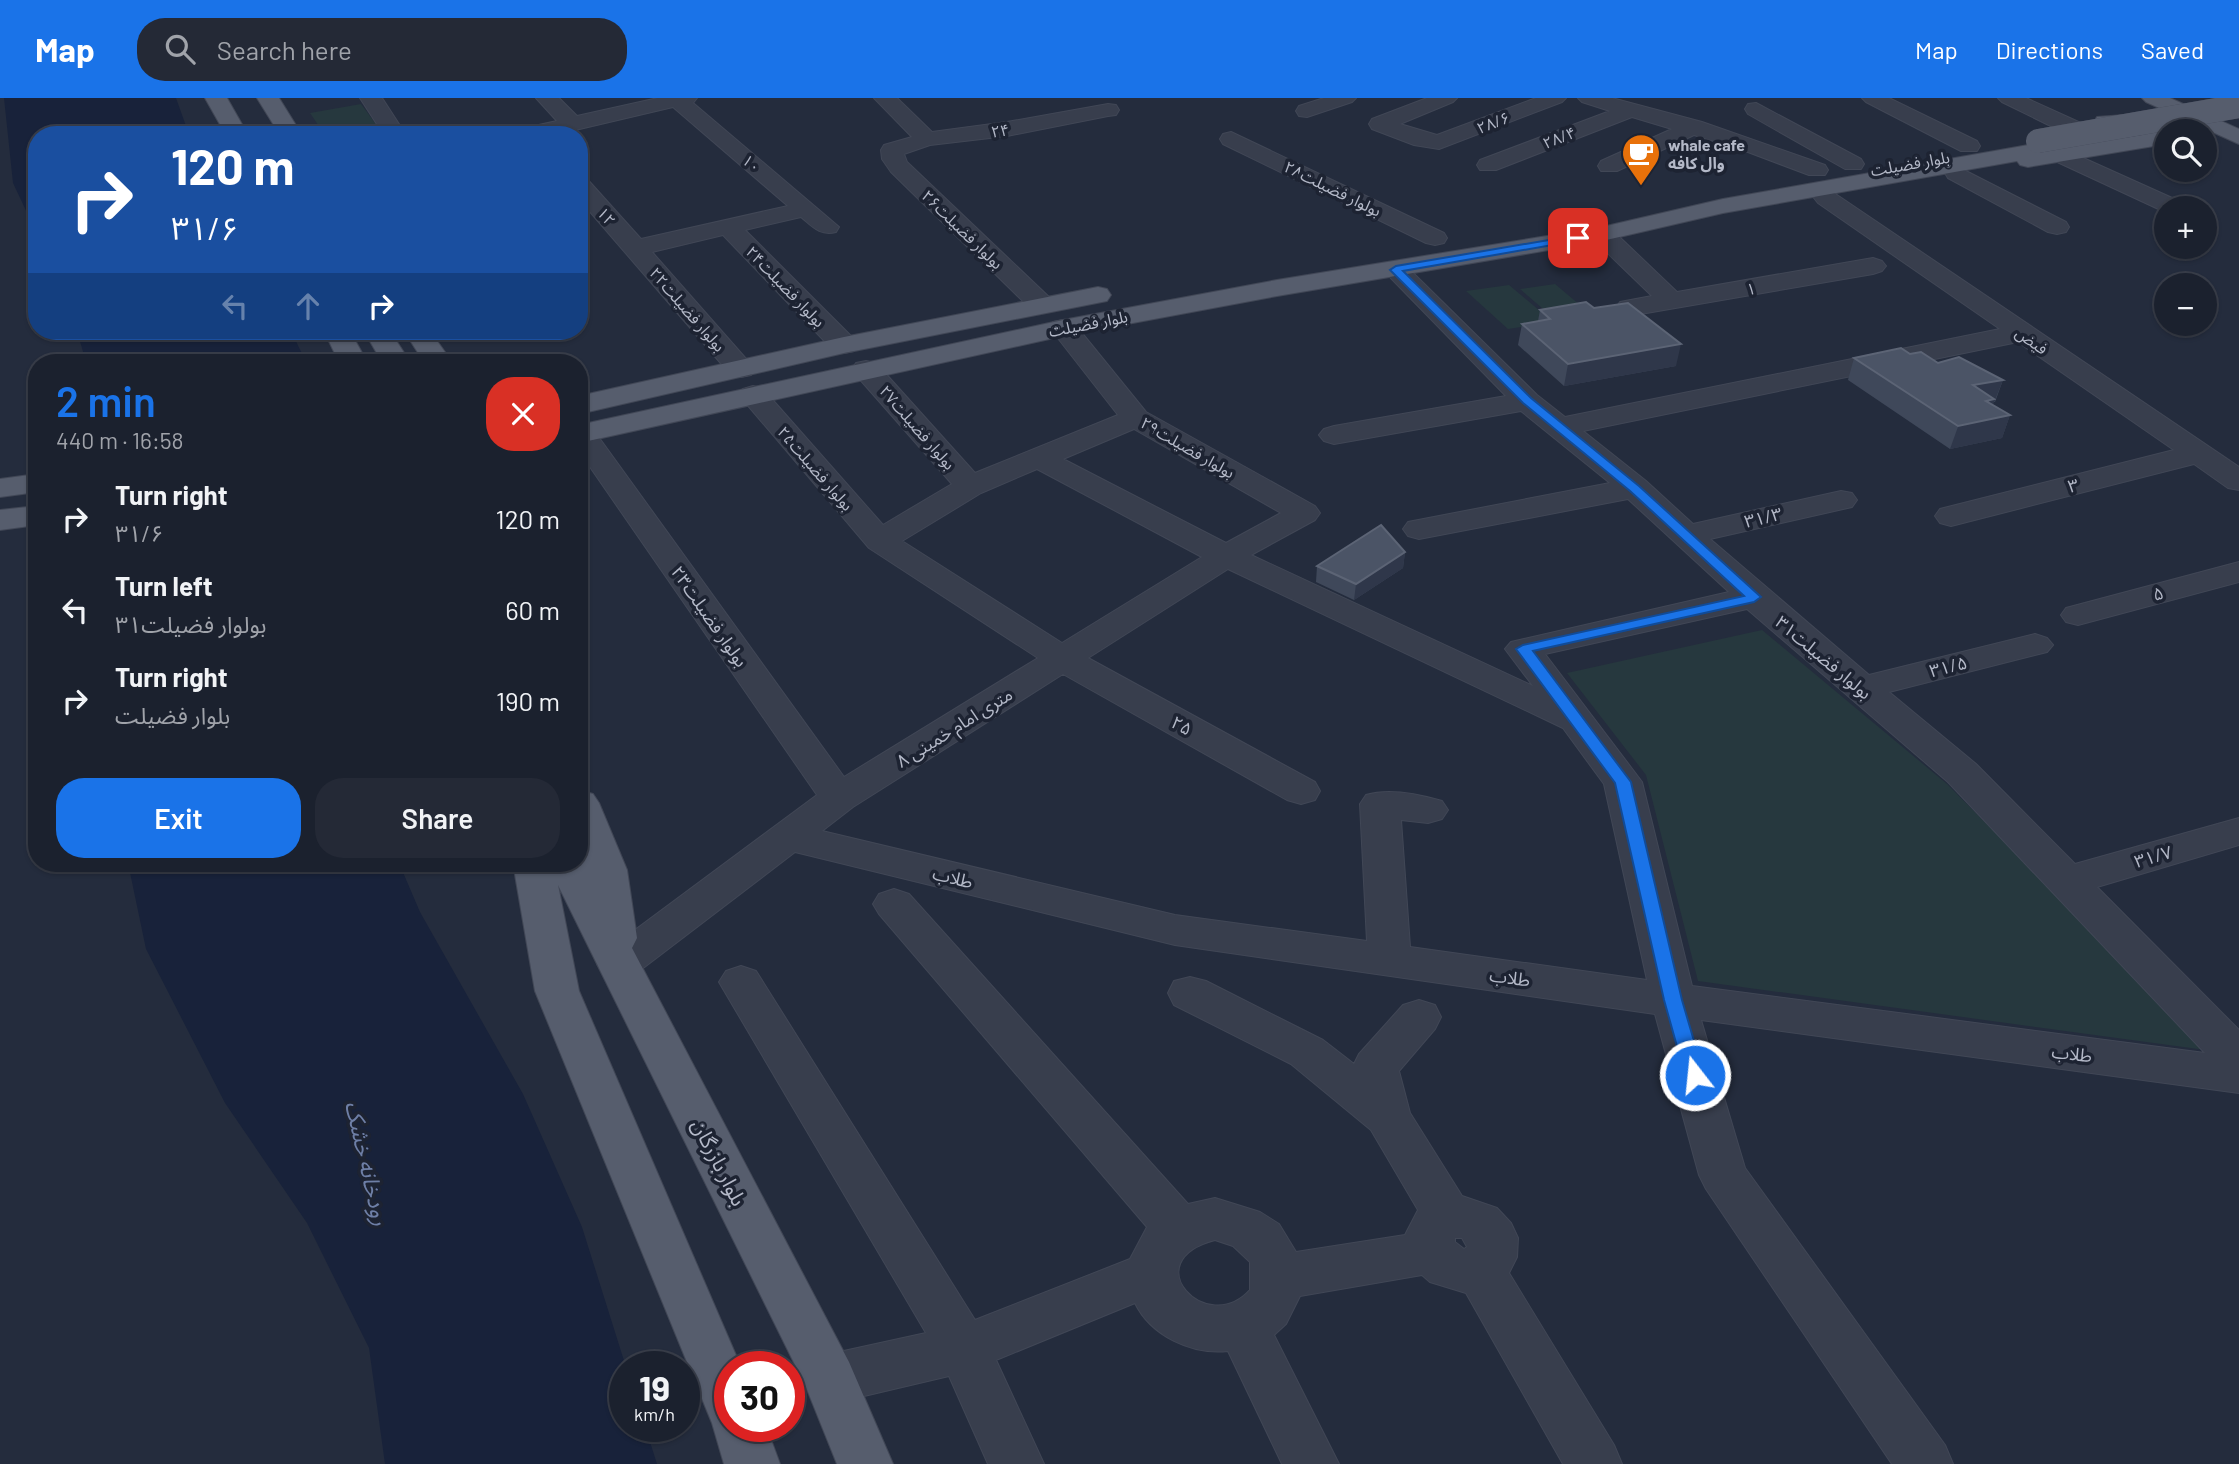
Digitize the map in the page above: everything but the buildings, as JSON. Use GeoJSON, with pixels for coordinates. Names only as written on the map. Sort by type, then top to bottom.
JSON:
{"type":"FeatureCollection","features":[{"type":"Feature","properties":{"kind":"main road"},"geometry":{"type":"LineString","coordinates":[[216,98],[231,126]]}},
{"type":"Feature","properties":{"kind":"main road"},"geometry":{"type":"LineString","coordinates":[[268,98],[285,126]]}},
{"type":"Feature","properties":{"kind":"main road"},"geometry":{"type":"LineString","coordinates":[[2117,98],[2118,107],[2112,121],[2134,124],[2154,133]]}},
{"type":"Feature","properties":{"kind":"main road"},"geometry":{"type":"LineString","coordinates":[[2153,98],[2239,138]]}},
{"type":"Feature","properties":{"kind":"main road"},"geometry":{"type":"LineString","coordinates":[[2184,98],[2239,123]]}},
{"type":"Feature","properties":{"kind":"main road","name":"بلوار فضیلت"},"geometry":{"type":"LineString","coordinates":[[1711,197],[2239,106]]}},
{"type":"Feature","properties":{"kind":"main road","name":"بلوار فضیلت"},"geometry":{"type":"LineString","coordinates":[[747,382],[866,369],[1063,328],[1435,238],[2239,115]]}},
{"type":"Feature","properties":{"kind":"main road","name":"بلوار فضیلت"},"geometry":{"type":"LineString","coordinates":[[1602,234],[1711,197],[1817,170],[2112,121]]}},
{"type":"Feature","properties":{"kind":"main road","name":"بلوار فضیلت"},"geometry":{"type":"LineString","coordinates":[[1164,284],[1396,270],[1826,198],[2061,155],[2154,142]]}},
{"type":"Feature","properties":{"kind":"main road"},"geometry":{"type":"LineString","coordinates":[[2217,147],[2239,150]]}},
{"type":"Feature","properties":{"kind":"main road","name":"بلوار فضیلت"},"geometry":{"type":"LineString","coordinates":[[588,422],[747,382],[844,345],[1041,304],[1123,291]]}},
{"type":"Feature","properties":{"kind":"main road"},"geometry":{"type":"LineString","coordinates":[[0,488],[28,484]]}},
{"type":"Feature","properties":{"kind":"main road"},"geometry":{"type":"LineString","coordinates":[[0,520],[28,516]]}},
{"type":"Feature","properties":{"kind":"main road"},"geometry":{"type":"LineString","coordinates":[[588,825],[607,870],[620,964]]}},
{"type":"Feature","properties":{"kind":"main road"},"geometry":{"type":"LineString","coordinates":[[510,872],[714,1367]]}},
{"type":"Feature","properties":{"kind":"main road"},"geometry":{"type":"LineString","coordinates":[[535,872],[557,991]]}},
{"type":"Feature","properties":{"kind":"main road","name":"بلوار بازرگان"},"geometry":{"type":"LineString","coordinates":[[572,872],[830,1379],[865,1464]]}},
{"type":"Feature","properties":{"kind":"main road"},"geometry":{"type":"LineString","coordinates":[[744,1442],[752,1464]]}},
{"type":"Feature","properties":{"kind":"street"},"geometry":{"type":"LineString","coordinates":[[371,98],[389,126]]}},
{"type":"Feature","properties":{"kind":"street"},"geometry":{"type":"LineString","coordinates":[[547,98],[572,124]]}},
{"type":"Feature","properties":{"kind":"street"},"geometry":{"type":"LineString","coordinates":[[885,98],[926,139]]}},
{"type":"Feature","properties":{"kind":"street"},"geometry":{"type":"LineString","coordinates":[[1307,111],[1345,98]]}},
{"type":"Feature","properties":{"kind":"street","name":"۲۸/۶"},"geometry":{"type":"LineString","coordinates":[[1446,98],[1380,124],[1430,142],[1439,142],[1555,98]]}},
{"type":"Feature","properties":{"kind":"street"},"geometry":{"type":"LineString","coordinates":[[1590,98],[1694,127],[1817,170]]}},
{"type":"Feature","properties":{"kind":"street"},"geometry":{"type":"LineString","coordinates":[[1873,98],[1969,146]]}},
{"type":"Feature","properties":{"kind":"street"},"geometry":{"type":"LineString","coordinates":[[2009,98],[2075,129]]}},
{"type":"Feature","properties":{"kind":"street"},"geometry":{"type":"LineString","coordinates":[[564,126],[679,99]]}},
{"type":"Feature","properties":{"kind":"street","name":"۱۰"},"geometry":{"type":"LineString","coordinates":[[679,99],[827,227]]}},
{"type":"Feature","properties":{"kind":"street","name":"۲۴"},"geometry":{"type":"LineString","coordinates":[[892,149],[926,139],[1007,129],[1108,109]]}},
{"type":"Feature","properties":{"kind":"street"},"geometry":{"type":"LineString","coordinates":[[1756,109],[1853,164]]}},
{"type":"Feature","properties":{"kind":"street","name":"۲۸/۴"},"geometry":{"type":"LineString","coordinates":[[1488,165],[1631,110]]}},
{"type":"Feature","properties":{"kind":"street"},"geometry":{"type":"LineString","coordinates":[[1609,166],[1694,127]]}},
{"type":"Feature","properties":{"kind":"street","name":"بولوار فضیلت۲۸"},"geometry":{"type":"LineString","coordinates":[[1231,139],[1435,238]]}},
{"type":"Feature","properties":{"kind":"street","name":"بولوار فضیلت۲۶"},"geometry":{"type":"LineString","coordinates":[[892,149],[893,159],[899,167],[1041,304]]}},
{"type":"Feature","properties":{"kind":"street"},"geometry":{"type":"LineString","coordinates":[[2061,155],[2154,198]]}},
{"type":"Feature","properties":{"kind":"street"},"geometry":{"type":"LineString","coordinates":[[1956,173],[2057,227]]}},
{"type":"Feature","properties":{"kind":"street","name":"۱۲"},"geometry":{"type":"LineString","coordinates":[[588,194],[636,248]]}},
{"type":"Feature","properties":{"kind":"street","name":"فیض"},"geometry":{"type":"LineString","coordinates":[[1826,198],[2239,481]]}},
{"type":"Feature","properties":{"kind":"street"},"geometry":{"type":"LineString","coordinates":[[636,248],[806,209]]}},
{"type":"Feature","properties":{"kind":"street","name":"بولوار فضیلت۲۴"},"geometry":{"type":"LineString","coordinates":[[729,227],[844,345]]}},
{"type":"Feature","properties":{"kind":"street"},"geometry":{"type":"LineString","coordinates":[[1602,234],[1673,302]]}},
{"type":"Feature","properties":{"kind":"street","name":"بولوار فضیلت۲۲"},"geometry":{"type":"LineString","coordinates":[[636,248],[747,382]]}},
{"type":"Feature","properties":{"kind":"street","name":"۱"},"geometry":{"type":"LineString","coordinates":[[1629,308],[1873,266]]}},
{"type":"Feature","properties":{"kind":"street","name":"بولوار فضیلت۳۱"},"geometry":{"type":"LineString","coordinates":[[1396,270],[1527,401],[1635,488],[1754,597],[1962,773],[2239,1059]]}},
{"type":"Feature","properties":{"kind":"street","name":"بولوار فضیلت۲۹"},"geometry":{"type":"LineString","coordinates":[[1063,328],[1136,418],[1304,513]]}},
{"type":"Feature","properties":{"kind":"street"},"geometry":{"type":"LineString","coordinates":[[1559,427],[2021,333]]}},
{"type":"Feature","properties":{"kind":"street","name":"بولوار فضیلت۲۷"},"geometry":{"type":"LineString","coordinates":[[866,369],[970,486]]}},
{"type":"Feature","properties":{"kind":"street","name":"بولوار فضیلت۲۵"},"geometry":{"type":"LineString","coordinates":[[747,382],[880,541],[1063,659]]}},
{"type":"Feature","properties":{"kind":"street"},"geometry":{"type":"LineString","coordinates":[[1334,435],[1527,401]]}},
{"type":"Feature","properties":{"kind":"street"},"geometry":{"type":"LineString","coordinates":[[880,541],[970,486],[1136,418]]}},
{"type":"Feature","properties":{"kind":"street","name":"بولوار فضیلت۲۳"},"geometry":{"type":"LineString","coordinates":[[588,436],[839,798]]}},
{"type":"Feature","properties":{"kind":"street","name":"۳"},"geometry":{"type":"LineString","coordinates":[[1951,516],[2196,454]]}},
{"type":"Feature","properties":{"kind":"street"},"geometry":{"type":"LineString","coordinates":[[1037,457],[1226,556],[1578,721]]}},
{"type":"Feature","properties":{"kind":"street"},"geometry":{"type":"LineString","coordinates":[[1419,529],[1635,488]]}},
{"type":"Feature","properties":{"kind":"street","name":"۳۱/۳"},"geometry":{"type":"LineString","coordinates":[[1685,535],[1841,500]]}},
{"type":"Feature","properties":{"kind":"street","name":"۸ متری امام خمینی"},"geometry":{"type":"LineString","coordinates":[[620,964],[839,798],[1226,556],[1304,513]]}},
{"type":"Feature","properties":{"kind":"street","name":"۵"},"geometry":{"type":"LineString","coordinates":[[2078,615],[2239,572]]}},
{"type":"Feature","properties":{"kind":"street"},"geometry":{"type":"LineString","coordinates":[[1754,597],[1523,649],[1623,782],[1673,1000],[1723,1175],[1925,1464]]}},
{"type":"Feature","properties":{"kind":"street","name":"۳۱/۵"},"geometry":{"type":"LineString","coordinates":[[1862,688],[2035,645]]}},
{"type":"Feature","properties":{"kind":"street","name":"۲۵"},"geometry":{"type":"LineString","coordinates":[[1063,659],[1301,791]]}},
{"type":"Feature","properties":{"kind":"street"},"geometry":{"type":"LineString","coordinates":[[1389,960],[1380,804],[1428,810]]}},
{"type":"Feature","properties":{"kind":"street","name":"۳۱/۷"},"geometry":{"type":"LineString","coordinates":[[2067,881],[2239,831]]}},
{"type":"Feature","properties":{"kind":"street","name":"طلاب"},"geometry":{"type":"LineString","coordinates":[[789,837],[1175,930],[1673,1000],[2239,1074]]}},
{"type":"Feature","properties":{"kind":"street"},"geometry":{"type":"LineString","coordinates":[[894,904],[1178,1228]]}},
{"type":"Feature","properties":{"kind":"street"},"geometry":{"type":"LineString","coordinates":[[741,982],[964,1349],[1016,1464]]}},
{"type":"Feature","properties":{"kind":"street"},"geometry":{"type":"LineString","coordinates":[[1190,993],[1307,1052],[1388,1117]]}},
{"type":"Feature","properties":{"kind":"street"},"geometry":{"type":"LineString","coordinates":[[1375,1068],[1419,1017]]}},
{"type":"Feature","properties":{"kind":"street"},"geometry":{"type":"LineString","coordinates":[[1307,1052],[1375,1068]]}},
{"type":"Feature","properties":{"kind":"street"},"geometry":{"type":"LineString","coordinates":[[1375,1068],[1388,1117],[1453,1246],[1594,1464]]}},
{"type":"Feature","properties":{"kind":"street"},"geometry":{"type":"LineString","coordinates":[[1215,1219],[1235,1223],[1266,1244],[1275,1260],[1278,1277],[1276,1293],[1268,1306],[1257,1317],[1242,1325],[1222,1329],[1200,1327],[1181,1320],[1165,1307],[1155,1290],[1152,1273],[1155,1255],[1164,1240],[1178,1228],[1196,1221],[1215,1219]]}},
{"type":"Feature","properties":{"kind":"street"},"geometry":{"type":"LineString","coordinates":[[1278,1277],[1453,1246]]}},
{"type":"Feature","properties":{"kind":"street"},"geometry":{"type":"LineString","coordinates":[[830,1379],[964,1349],[1152,1273]]}},
{"type":"Feature","properties":{"kind":"street"},"geometry":{"type":"LineString","coordinates":[[1242,1325],[1311,1464]]}},
{"type":"Feature","properties":{"kind":"shaded area"},"geometry":{"type":"Polygon","coordinates":[[[361,104],[377,126],[319,126],[310,113],[361,104]]]}},
{"type":"Feature","properties":{"kind":"shaded area"},"geometry":{"type":"Polygon","coordinates":[[[1555,284],[1593,316],[1557,321],[1520,289],[1555,284]]]}},
{"type":"Feature","properties":{"kind":"shaded area"},"geometry":{"type":"Polygon","coordinates":[[[1509,285],[1553,322],[1508,329],[1466,291],[1509,285]]]}},
{"type":"Feature","properties":{"kind":"shaded area"},"geometry":{"type":"Polygon","coordinates":[[[1762,630],[1947,784],[2213,1051],[1698,981],[1646,775],[1567,673],[1762,630]]]}},
{"type":"Feature","properties":{"kind":"water"},"geometry":{"type":"Polygon","coordinates":[[[4,98],[176,98],[186,126],[28,126],[28,215],[13,183],[4,98]]]}},
{"type":"Feature","properties":{"kind":"water"},"geometry":{"type":"Polygon","coordinates":[[[80,340],[295,340],[302,354],[84,354],[80,340]]]}},
{"type":"Feature","properties":{"kind":"water","name":"رودخانه خشک"},"geometry":{"type":"Polygon","coordinates":[[[130,872],[403,872],[420,912],[523,1094],[582,1227],[621,1351],[609,1351],[609,1442],[650,1442],[657,1464],[385,1464],[369,1348],[307,1223],[225,1103],[146,949],[130,872]]]}},
{"type":"Feature","properties":{"kind":"place","name":"whale cafe وال کافه"},"geometry":{"type":"Point","coordinates":[1641,187]}},
{"type":"Feature","properties":{"kind":"route"},"geometry":{"type":"LineString","coordinates":[[1578,238],[1396,270],[1527,401],[1635,488],[1754,597],[1523,649],[1623,782],[1673,1000],[1695,1075]]}}]}
